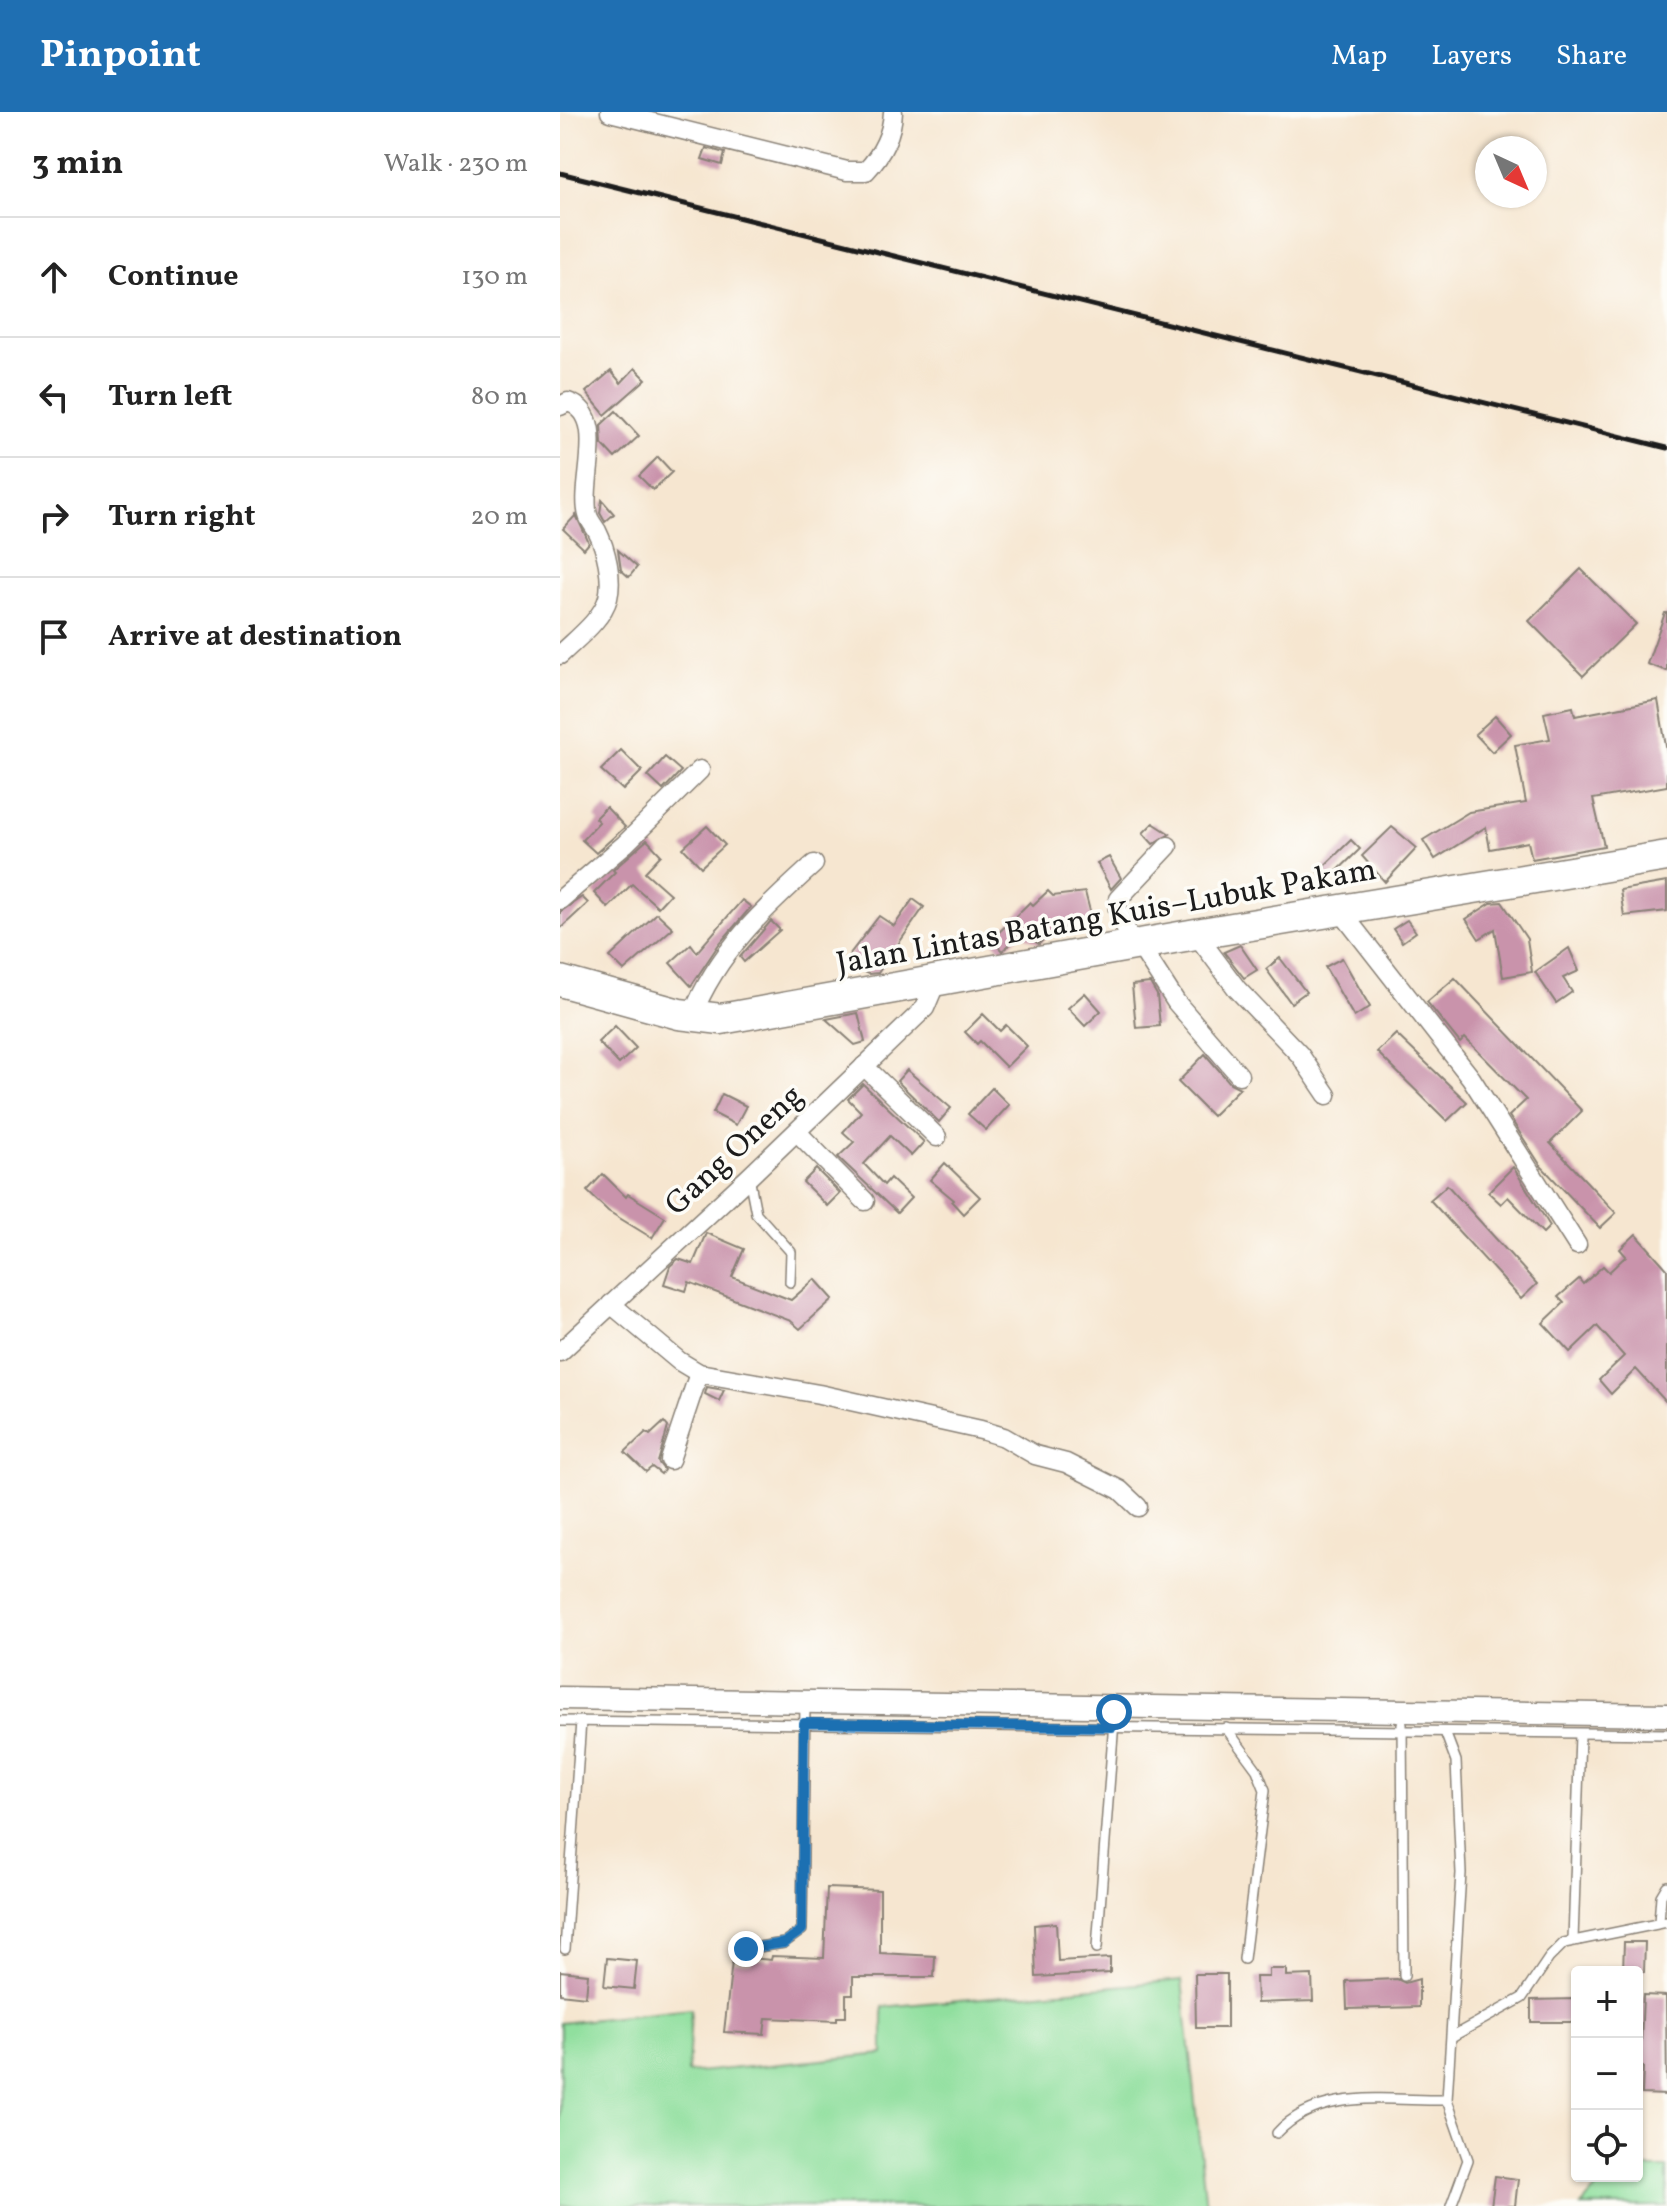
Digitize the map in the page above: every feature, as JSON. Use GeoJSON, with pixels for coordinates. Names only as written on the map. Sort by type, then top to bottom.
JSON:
{"type":"FeatureCollection","features":[{"type":"Feature","properties":{"kind":"highway","name":"Jalan Lintas Batang Kuis–Lubuk Pakam"},"geometry":{"type":"LineString","coordinates":[[560,981],[692,1016],[721,1019],[1339,909],[1667,856]]}},
{"type":"Feature","properties":{"kind":"street"},"geometry":{"type":"LineString","coordinates":[[610,112],[847,171],[866,171],[880,156],[892,129],[893,112]]}},
{"type":"Feature","properties":{"kind":"street"},"geometry":{"type":"LineString","coordinates":[[560,406],[568,402],[585,411],[589,425],[587,514],[601,541],[610,577],[608,599],[599,616],[560,655]]}},
{"type":"Feature","properties":{"kind":"street"},"geometry":{"type":"LineString","coordinates":[[560,900],[625,844],[700,770]]}},
{"type":"Feature","properties":{"kind":"street"},"geometry":{"type":"LineString","coordinates":[[1168,846],[1118,899],[1118,909],[1137,947],[1176,1002],[1239,1075]]}},
{"type":"Feature","properties":{"kind":"street"},"geometry":{"type":"LineString","coordinates":[[692,1016],[703,988],[753,918],[814,864]]}},
{"type":"Feature","properties":{"kind":"street"},"geometry":{"type":"LineString","coordinates":[[1339,909],[1471,1078],[1577,1245]]}},
{"type":"Feature","properties":{"kind":"street"},"geometry":{"type":"LineString","coordinates":[[1196,934],[1237,989],[1300,1055],[1327,1095]]}},
{"type":"Feature","properties":{"kind":"street","name":"Gang Oneng"},"geometry":{"type":"LineString","coordinates":[[560,1352],[797,1132],[925,1008],[933,996],[936,982]]}},
{"type":"Feature","properties":{"kind":"street"},"geometry":{"type":"LineString","coordinates":[[864,1066],[937,1137]]}},
{"type":"Feature","properties":{"kind":"street"},"geometry":{"type":"LineString","coordinates":[[797,1132],[865,1201]]}},
{"type":"Feature","properties":{"kind":"street"},"geometry":{"type":"LineString","coordinates":[[611,1304],[679,1361],[699,1373],[819,1394],[1004,1437],[1035,1455],[1066,1463],[1120,1490],[1138,1507]]}},
{"type":"Feature","properties":{"kind":"street"},"geometry":{"type":"LineString","coordinates":[[670,1460],[699,1373]]}},
{"type":"Feature","properties":{"kind":"street"},"geometry":{"type":"LineString","coordinates":[[560,1698],[804,1712],[1400,1719],[1667,1715]]}},
{"type":"Feature","properties":{"kind":"lane"},"geometry":{"type":"LineString","coordinates":[[749,1177],[756,1213],[791,1252],[790,1282]]}},
{"type":"Feature","properties":{"kind":"lane"},"geometry":{"type":"LineString","coordinates":[[560,1721],[804,1712],[802,1930],[784,1943],[746,1949]]}},
{"type":"Feature","properties":{"kind":"lane"},"geometry":{"type":"LineString","coordinates":[[1097,1948],[1114,1716],[1226,1728],[1400,1719],[1445,1732],[1667,1734]]}},
{"type":"Feature","properties":{"kind":"lane"},"geometry":{"type":"LineString","coordinates":[[1400,1719],[1404,1976]]}},
{"type":"Feature","properties":{"kind":"lane"},"geometry":{"type":"LineString","coordinates":[[565,1949],[581,1721]]}},
{"type":"Feature","properties":{"kind":"lane"},"geometry":{"type":"LineString","coordinates":[[1226,1728],[1257,1770],[1265,1790],[1244,1959]]}},
{"type":"Feature","properties":{"kind":"lane"},"geometry":{"type":"LineString","coordinates":[[1445,1732],[1456,1761],[1460,1815],[1453,2036],[1447,2100],[1468,2160],[1451,2206]]}},
{"type":"Feature","properties":{"kind":"lane"},"geometry":{"type":"LineString","coordinates":[[1573,1940],[1580,1735]]}},
{"type":"Feature","properties":{"kind":"lane"},"geometry":{"type":"LineString","coordinates":[[1453,2036],[1522,1998],[1557,1949],[1573,1940],[1663,1922],[1661,1896],[1667,1886]]}},
{"type":"Feature","properties":{"kind":"lane"},"geometry":{"type":"LineString","coordinates":[[1277,2133],[1293,2116],[1328,2101],[1447,2100]]}},
{"type":"Feature","properties":{"kind":"green space"},"geometry":{"type":"Polygon","coordinates":[[[1182,1980],[1206,2206],[560,2206],[560,2023],[691,2009],[688,2073],[883,2054],[883,2007],[1182,1980]]]}},
{"type":"Feature","properties":{"kind":"green space"},"geometry":{"type":"Polygon","coordinates":[[[1643,2168],[1667,2168],[1667,2206],[1581,2206],[1602,2182],[1643,2182],[1643,2168]]]}},
{"type":"Feature","properties":{"kind":"building"},"geometry":{"type":"Polygon","coordinates":[[[706,148],[725,153],[722,165],[702,159],[706,148]]]}},
{"type":"Feature","properties":{"kind":"building"},"geometry":{"type":"Polygon","coordinates":[[[635,368],[646,379],[605,415],[586,392],[611,371],[621,383],[635,368]]]}},
{"type":"Feature","properties":{"kind":"building"},"geometry":{"type":"Polygon","coordinates":[[[616,411],[639,436],[615,458],[602,444],[601,425],[616,411]]]}},
{"type":"Feature","properties":{"kind":"building"},"geometry":{"type":"Polygon","coordinates":[[[658,457],[672,472],[653,490],[639,476],[658,457]]]}},
{"type":"Feature","properties":{"kind":"building"},"geometry":{"type":"Polygon","coordinates":[[[602,500],[614,514],[605,522],[600,513],[602,500]]]}},
{"type":"Feature","properties":{"kind":"building"},"geometry":{"type":"Polygon","coordinates":[[[576,515],[589,543],[584,549],[563,529],[576,515]]]}},
{"type":"Feature","properties":{"kind":"building"},"geometry":{"type":"Polygon","coordinates":[[[618,550],[637,567],[629,577],[621,570],[618,550]]]}},
{"type":"Feature","properties":{"kind":"building"},"geometry":{"type":"Polygon","coordinates":[[[1581,569],[1636,624],[1583,676],[1529,621],[1581,569]]]}},
{"type":"Feature","properties":{"kind":"building"},"geometry":{"type":"Polygon","coordinates":[[[1667,613],[1667,671],[1647,664],[1667,613]]]}},
{"type":"Feature","properties":{"kind":"building"},"geometry":{"type":"Polygon","coordinates":[[[1658,700],[1667,752],[1667,786],[1593,799],[1604,846],[1532,859],[1528,842],[1490,849],[1486,827],[1435,859],[1423,840],[1469,812],[1526,803],[1515,745],[1550,739],[1544,713],[1573,707],[1575,716],[1658,700]]]}},
{"type":"Feature","properties":{"kind":"building"},"geometry":{"type":"Polygon","coordinates":[[[1495,716],[1511,734],[1492,752],[1475,734],[1495,716]]]}},
{"type":"Feature","properties":{"kind":"building"},"geometry":{"type":"Polygon","coordinates":[[[621,750],[642,771],[623,790],[601,770],[621,750]]]}},
{"type":"Feature","properties":{"kind":"building"},"geometry":{"type":"Polygon","coordinates":[[[665,757],[681,771],[663,790],[648,776],[665,757]]]}},
{"type":"Feature","properties":{"kind":"building"},"geometry":{"type":"Polygon","coordinates":[[[606,807],[625,827],[596,853],[582,840],[599,822],[595,818],[606,807]]]}},
{"type":"Feature","properties":{"kind":"building"},"geometry":{"type":"Polygon","coordinates":[[[1153,823],[1170,834],[1153,844],[1143,833],[1153,823]]]}},
{"type":"Feature","properties":{"kind":"building"},"geometry":{"type":"Polygon","coordinates":[[[707,826],[725,845],[701,867],[683,848],[707,826]]]}},
{"type":"Feature","properties":{"kind":"building"},"geometry":{"type":"Polygon","coordinates":[[[1392,827],[1417,848],[1385,882],[1362,856],[1392,827]]]}},
{"type":"Feature","properties":{"kind":"building"},"geometry":{"type":"Polygon","coordinates":[[[647,840],[661,855],[645,872],[670,894],[658,907],[632,884],[608,908],[594,893],[615,872],[613,870],[647,840]]]}},
{"type":"Feature","properties":{"kind":"building"},"geometry":{"type":"Polygon","coordinates":[[[1351,840],[1360,849],[1327,881],[1318,872],[1351,840]]]}},
{"type":"Feature","properties":{"kind":"building"},"geometry":{"type":"Polygon","coordinates":[[[1109,857],[1121,878],[1111,889],[1097,863],[1109,857]]]}},
{"type":"Feature","properties":{"kind":"building"},"geometry":{"type":"Polygon","coordinates":[[[1667,882],[1667,911],[1624,916],[1620,890],[1667,882]]]}},
{"type":"Feature","properties":{"kind":"building"},"geometry":{"type":"Polygon","coordinates":[[[1048,891],[1053,896],[1085,892],[1094,926],[1066,935],[1062,922],[1039,944],[1022,934],[1002,951],[992,939],[1030,902],[1033,905],[1048,891]]]}},
{"type":"Feature","properties":{"kind":"building"},"geometry":{"type":"Polygon","coordinates":[[[582,897],[588,903],[560,929],[560,912],[582,897]]]}},
{"type":"Feature","properties":{"kind":"building"},"geometry":{"type":"Polygon","coordinates":[[[913,899],[924,907],[878,973],[862,971],[865,966],[849,955],[879,916],[894,926],[913,899]]]}},
{"type":"Feature","properties":{"kind":"building"},"geometry":{"type":"Polygon","coordinates":[[[742,900],[751,907],[719,944],[691,986],[670,963],[691,944],[697,952],[742,900]]]}},
{"type":"Feature","properties":{"kind":"building"},"geometry":{"type":"Polygon","coordinates":[[[1502,902],[1527,939],[1532,972],[1503,977],[1495,929],[1479,939],[1466,919],[1491,903],[1502,902]]]}},
{"type":"Feature","properties":{"kind":"building"},"geometry":{"type":"Polygon","coordinates":[[[657,913],[673,928],[624,971],[610,957],[657,913]]]}},
{"type":"Feature","properties":{"kind":"building"},"geometry":{"type":"Polygon","coordinates":[[[1407,920],[1416,932],[1402,942],[1393,929],[1407,920]]]}},
{"type":"Feature","properties":{"kind":"building"},"geometry":{"type":"Polygon","coordinates":[[[771,921],[780,930],[744,962],[740,957],[771,921]]]}},
{"type":"Feature","properties":{"kind":"building"},"geometry":{"type":"Polygon","coordinates":[[[1240,945],[1257,970],[1244,978],[1224,952],[1240,945]]]}},
{"type":"Feature","properties":{"kind":"building"},"geometry":{"type":"Polygon","coordinates":[[[1569,948],[1579,971],[1563,978],[1572,992],[1556,1003],[1535,972],[1569,948]]]}},
{"type":"Feature","properties":{"kind":"building"},"geometry":{"type":"Polygon","coordinates":[[[1280,958],[1306,992],[1291,1003],[1266,969],[1280,958]]]}},
{"type":"Feature","properties":{"kind":"building"},"geometry":{"type":"Polygon","coordinates":[[[1342,958],[1370,1007],[1354,1017],[1325,967],[1342,958]]]}},
{"type":"Feature","properties":{"kind":"building"},"geometry":{"type":"Polygon","coordinates":[[[1455,978],[1582,1111],[1550,1143],[1616,1213],[1600,1228],[1541,1166],[1509,1116],[1526,1100],[1465,1038],[1460,1043],[1427,1002],[1455,978]]]}},
{"type":"Feature","properties":{"kind":"building"},"geometry":{"type":"Polygon","coordinates":[[[1150,983],[1157,995],[1160,1026],[1136,1028],[1132,985],[1150,983]]]}},
{"type":"Feature","properties":{"kind":"building"},"geometry":{"type":"Polygon","coordinates":[[[1085,993],[1101,1011],[1085,1026],[1068,1008],[1085,993]]]}},
{"type":"Feature","properties":{"kind":"building"},"geometry":{"type":"Polygon","coordinates":[[[858,1013],[865,1042],[855,1045],[826,1019],[858,1013]]]}},
{"type":"Feature","properties":{"kind":"building"},"geometry":{"type":"Polygon","coordinates":[[[983,1014],[1000,1031],[1006,1025],[1027,1046],[1006,1067],[980,1041],[977,1044],[965,1032],[983,1014]]]}},
{"type":"Feature","properties":{"kind":"building"},"geometry":{"type":"Polygon","coordinates":[[[615,1026],[636,1048],[619,1064],[598,1042],[615,1026]]]}},
{"type":"Feature","properties":{"kind":"building"},"geometry":{"type":"Polygon","coordinates":[[[1396,1034],[1467,1102],[1447,1121],[1377,1052],[1396,1034]]]}},
{"type":"Feature","properties":{"kind":"building"},"geometry":{"type":"Polygon","coordinates":[[[1205,1054],[1230,1083],[1240,1088],[1212,1116],[1178,1082],[1205,1054]]]}},
{"type":"Feature","properties":{"kind":"building"},"geometry":{"type":"Polygon","coordinates":[[[907,1070],[951,1108],[939,1122],[897,1081],[907,1070]]]}},
{"type":"Feature","properties":{"kind":"building"},"geometry":{"type":"Polygon","coordinates":[[[863,1084],[924,1142],[911,1156],[890,1136],[864,1164],[884,1185],[890,1178],[911,1198],[897,1213],[838,1157],[854,1142],[843,1132],[861,1112],[848,1099],[863,1084]]]}},
{"type":"Feature","properties":{"kind":"building"},"geometry":{"type":"Polygon","coordinates":[[[992,1088],[1009,1105],[986,1130],[968,1114],[992,1088]]]}},
{"type":"Feature","properties":{"kind":"building"},"geometry":{"type":"Polygon","coordinates":[[[722,1094],[746,1106],[736,1125],[713,1113],[722,1094]]]}},
{"type":"Feature","properties":{"kind":"building"},"geometry":{"type":"Polygon","coordinates":[[[945,1163],[980,1197],[963,1214],[952,1202],[954,1200],[930,1180],[945,1163]]]}},
{"type":"Feature","properties":{"kind":"building"},"geometry":{"type":"Polygon","coordinates":[[[1513,1167],[1550,1226],[1543,1233],[1508,1197],[1501,1204],[1488,1192],[1513,1167]]]}},
{"type":"Feature","properties":{"kind":"building"},"geometry":{"type":"Polygon","coordinates":[[[816,1169],[840,1193],[827,1206],[803,1182],[816,1169]]]}},
{"type":"Feature","properties":{"kind":"building"},"geometry":{"type":"Polygon","coordinates":[[[603,1174],[626,1197],[628,1194],[665,1217],[652,1238],[608,1211],[587,1191],[603,1174]]]}},
{"type":"Feature","properties":{"kind":"building"},"geometry":{"type":"Polygon","coordinates":[[[1447,1185],[1537,1284],[1521,1299],[1430,1200],[1447,1185]]]}},
{"type":"Feature","properties":{"kind":"building"},"geometry":{"type":"Polygon","coordinates":[[[706,1233],[744,1249],[732,1277],[791,1300],[815,1279],[833,1299],[800,1329],[791,1321],[689,1282],[686,1291],[664,1284],[670,1266],[678,1259],[693,1264],[706,1233]]]}},
{"type":"Feature","properties":{"kind":"building"},"geometry":{"type":"Polygon","coordinates":[[[1636,1234],[1667,1269],[1667,1403],[1636,1369],[1611,1394],[1599,1380],[1624,1356],[1597,1326],[1570,1352],[1543,1323],[1564,1303],[1558,1297],[1579,1279],[1583,1284],[1603,1266],[1609,1272],[1626,1256],[1620,1249],[1636,1234]]]}},
{"type":"Feature","properties":{"kind":"building"},"geometry":{"type":"Polygon","coordinates":[[[707,1387],[724,1390],[719,1401],[705,1394],[707,1387]]]}},
{"type":"Feature","properties":{"kind":"building"},"geometry":{"type":"Polygon","coordinates":[[[664,1422],[668,1427],[658,1462],[664,1470],[661,1474],[652,1467],[646,1472],[625,1452],[646,1432],[650,1435],[664,1422]]]}},
{"type":"Feature","properties":{"kind":"building"},"geometry":{"type":"Polygon","coordinates":[[[827,1888],[880,1890],[880,1953],[935,1956],[934,1977],[853,1977],[853,1994],[846,1994],[846,2017],[837,2017],[837,2021],[766,2018],[764,2034],[724,2032],[732,1962],[751,1963],[751,1958],[771,1960],[772,1956],[824,1958],[827,1888]]]}},
{"type":"Feature","properties":{"kind":"building"},"geometry":{"type":"Polygon","coordinates":[[[1056,1923],[1058,1961],[1110,1958],[1110,1973],[1036,1977],[1034,1925],[1056,1923]]]}},
{"type":"Feature","properties":{"kind":"building"},"geometry":{"type":"Polygon","coordinates":[[[1624,1942],[1645,1942],[1644,1972],[1643,1966],[1623,1966],[1624,1942]]]}},
{"type":"Feature","properties":{"kind":"building"},"geometry":{"type":"Polygon","coordinates":[[[607,1958],[637,1961],[634,1989],[604,1986],[607,1958]]]}},
{"type":"Feature","properties":{"kind":"building"},"geometry":{"type":"Polygon","coordinates":[[[1269,1969],[1286,1969],[1286,1976],[1312,1975],[1313,2001],[1257,2003],[1256,1977],[1269,1977],[1269,1969]]]}},
{"type":"Feature","properties":{"kind":"building"},"geometry":{"type":"Polygon","coordinates":[[[560,1971],[588,1974],[586,1997],[560,1994],[560,1971]]]}},
{"type":"Feature","properties":{"kind":"building"},"geometry":{"type":"Polygon","coordinates":[[[1195,1974],[1227,1974],[1227,2028],[1196,2028],[1195,1974]]]}},
{"type":"Feature","properties":{"kind":"building"},"geometry":{"type":"Polygon","coordinates":[[[1397,1979],[1405,1983],[1419,1979],[1419,2007],[1347,2009],[1346,1981],[1397,1979]]]}},
{"type":"Feature","properties":{"kind":"building"},"geometry":{"type":"Polygon","coordinates":[[[1643,1995],[1666,1996],[1667,2095],[1643,2094],[1643,1995]]]}},
{"type":"Feature","properties":{"kind":"building"},"geometry":{"type":"Polygon","coordinates":[[[1571,1999],[1571,2022],[1531,2022],[1531,2000],[1571,1999]]]}},
{"type":"Feature","properties":{"kind":"building"},"geometry":{"type":"Polygon","coordinates":[[[1495,2176],[1518,2179],[1515,2206],[1491,2206],[1495,2176]]]}},
{"type":"Feature","properties":{"kind":"railway"},"geometry":{"type":"LineString","coordinates":[[560,173],[1667,448]]}},
{"type":"Feature","properties":{"kind":"route"},"geometry":{"type":"LineString","coordinates":[[746,1949],[793,1940],[802,1930],[804,1723],[1112,1727],[1114,1712]]}}]}
